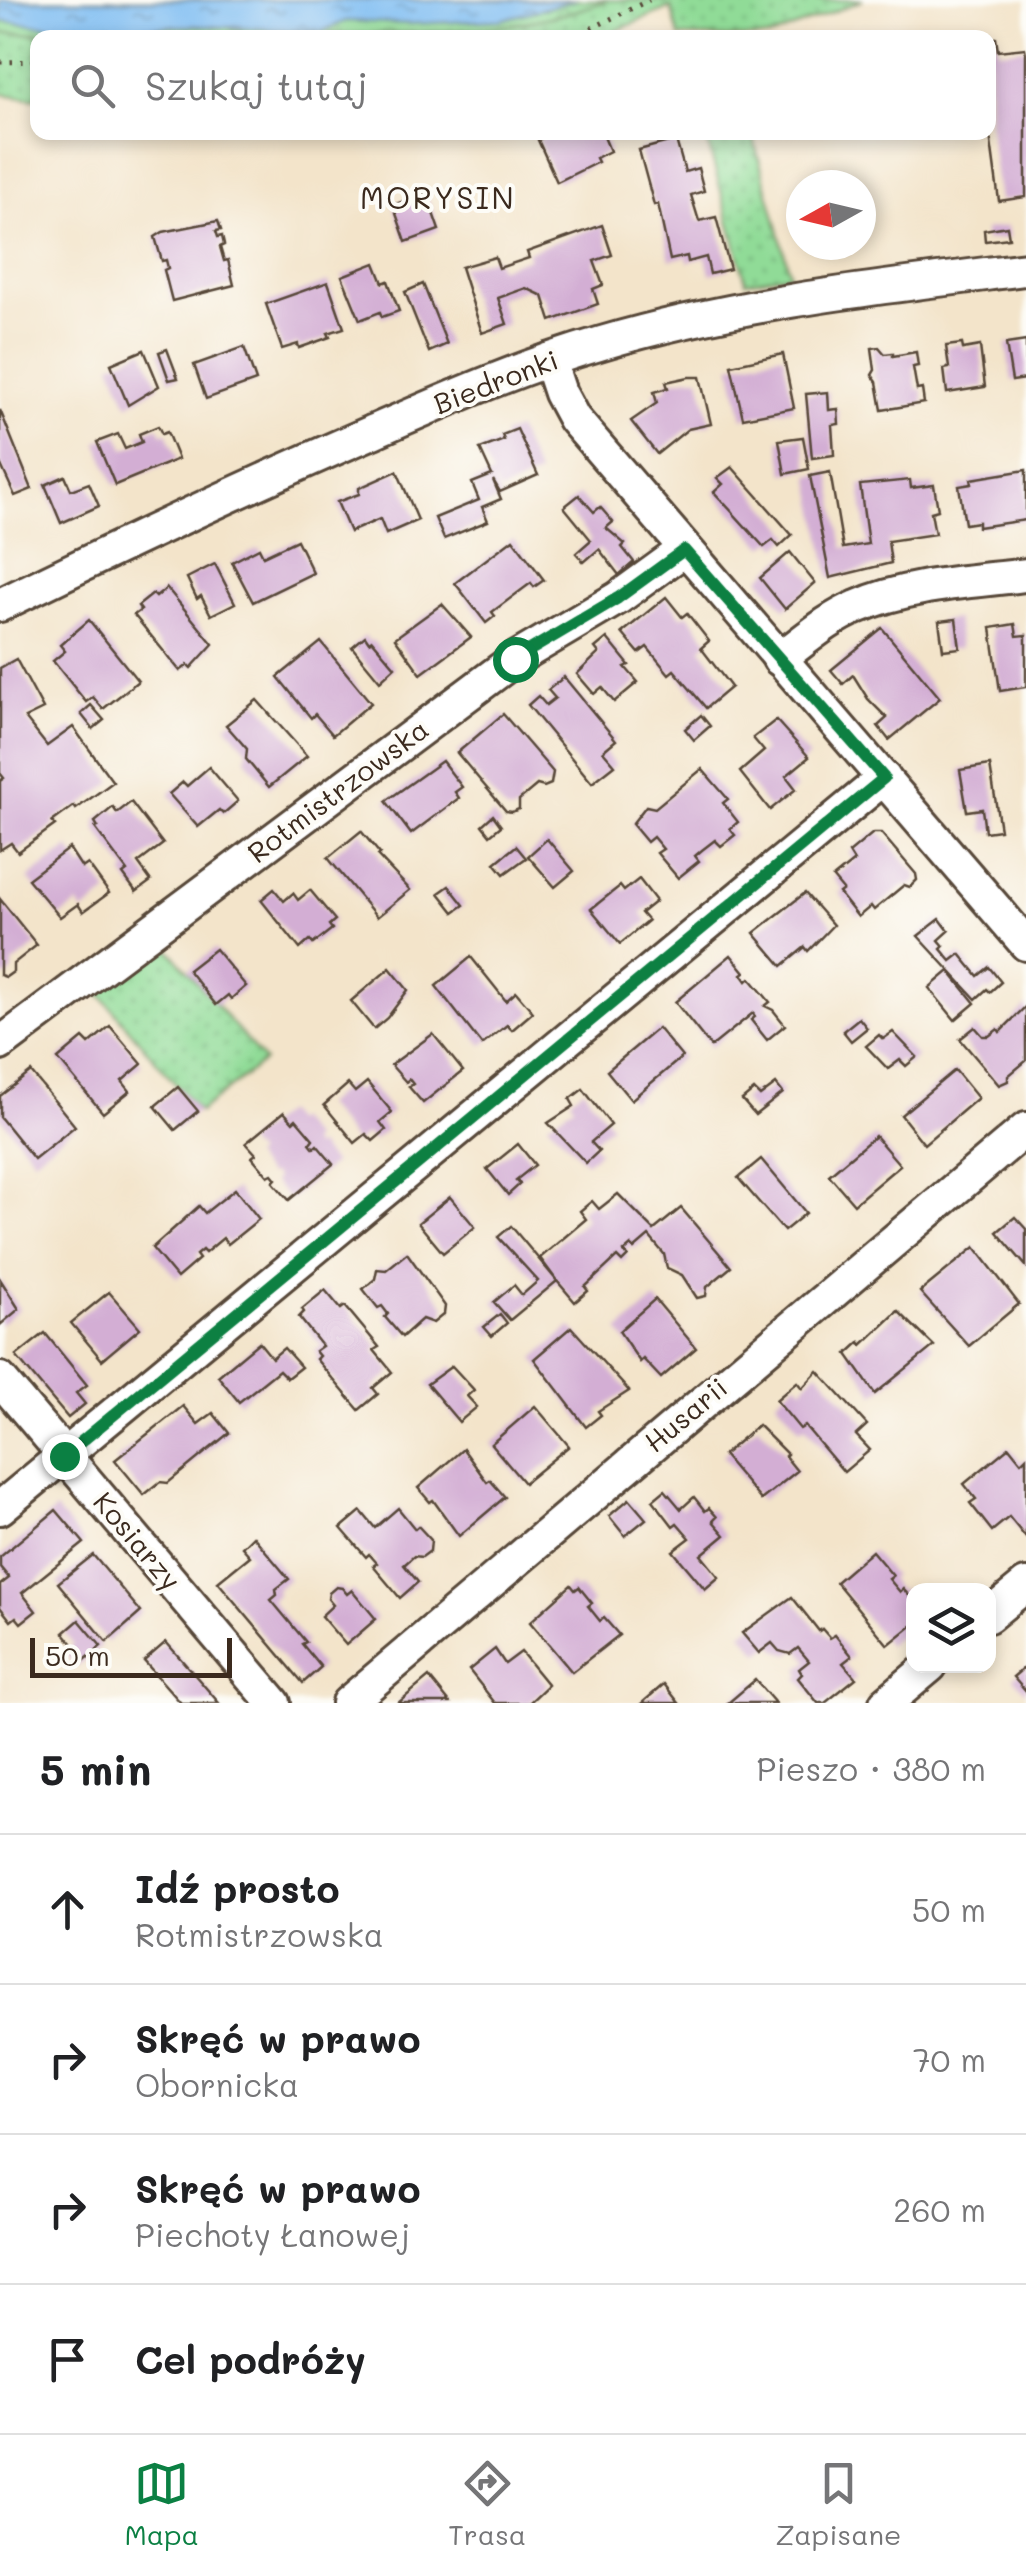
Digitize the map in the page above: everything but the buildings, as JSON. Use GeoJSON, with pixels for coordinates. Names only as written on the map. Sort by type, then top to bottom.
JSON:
{"type":"FeatureCollection","features":[{"type":"Feature","properties":{"kind":"street","name":"Biedronki"},"geometry":{"type":"LineString","coordinates":[[0,605],[282,470],[482,384],[549,360],[730,311],[1026,269]]}},
{"type":"Feature","properties":{"kind":"street"},"geometry":{"type":"LineString","coordinates":[[549,360],[574,419],[1026,944]]}},
{"type":"Feature","properties":{"kind":"street","name":"Rotmistrzowska"},"geometry":{"type":"LineString","coordinates":[[0,1044],[515,659],[618,598],[684,550]]}},
{"type":"Feature","properties":{"kind":"street"},"geometry":{"type":"LineString","coordinates":[[779,660],[833,619],[887,596],[1026,575]]}},
{"type":"Feature","properties":{"kind":"street"},"geometry":{"type":"LineString","coordinates":[[0,1508],[884,778]]}},
{"type":"Feature","properties":{"kind":"street","name":"Husarii"},"geometry":{"type":"LineString","coordinates":[[348,1703],[1026,1128]]}},
{"type":"Feature","properties":{"kind":"street","name":"Kosiarzy"},"geometry":{"type":"LineString","coordinates":[[0,1379],[274,1703]]}},
{"type":"Feature","properties":{"kind":"street"},"geometry":{"type":"LineString","coordinates":[[996,1609],[1026,1585]]}},
{"type":"Feature","properties":{"kind":"street"},"geometry":{"type":"LineString","coordinates":[[886,1703],[922,1673]]}},
{"type":"Feature","properties":{"kind":"path"},"geometry":{"type":"LineString","coordinates":[[586,30],[648,0]]}},
{"type":"Feature","properties":{"kind":"path"},"geometry":{"type":"LineString","coordinates":[[0,62],[30,61]]}},
{"type":"Feature","properties":{"kind":"green space"},"geometry":{"type":"Polygon","coordinates":[[[0,0],[608,0],[541,19],[457,30],[0,33],[0,0]]]}},
{"type":"Feature","properties":{"kind":"green space"},"geometry":{"type":"Polygon","coordinates":[[[576,0],[863,0],[789,30],[677,30],[671,7],[618,30],[30,30],[30,98],[0,94],[0,21],[576,0]]]}},
{"type":"Feature","properties":{"kind":"green space"},"geometry":{"type":"Polygon","coordinates":[[[707,140],[754,140],[790,274],[746,282],[707,140]]]}},
{"type":"Feature","properties":{"kind":"green space"},"geometry":{"type":"Polygon","coordinates":[[[165,944],[264,1061],[199,1112],[98,992],[165,944]]]}},
{"type":"Feature","properties":{"kind":"water"},"geometry":{"type":"Polygon","coordinates":[[[0,0],[576,0],[501,20],[409,24],[346,21],[326,30],[194,26],[86,30],[0,21],[0,0]]]}},
{"type":"Feature","properties":{"kind":"district","name":"MORYSIN"},"geometry":{"type":"Point","coordinates":[438,199]}},
{"type":"Feature","properties":{"kind":"route"},"geometry":{"type":"LineString","coordinates":[[64,1456],[884,778],[684,550],[618,598],[515,659]]}}]}
